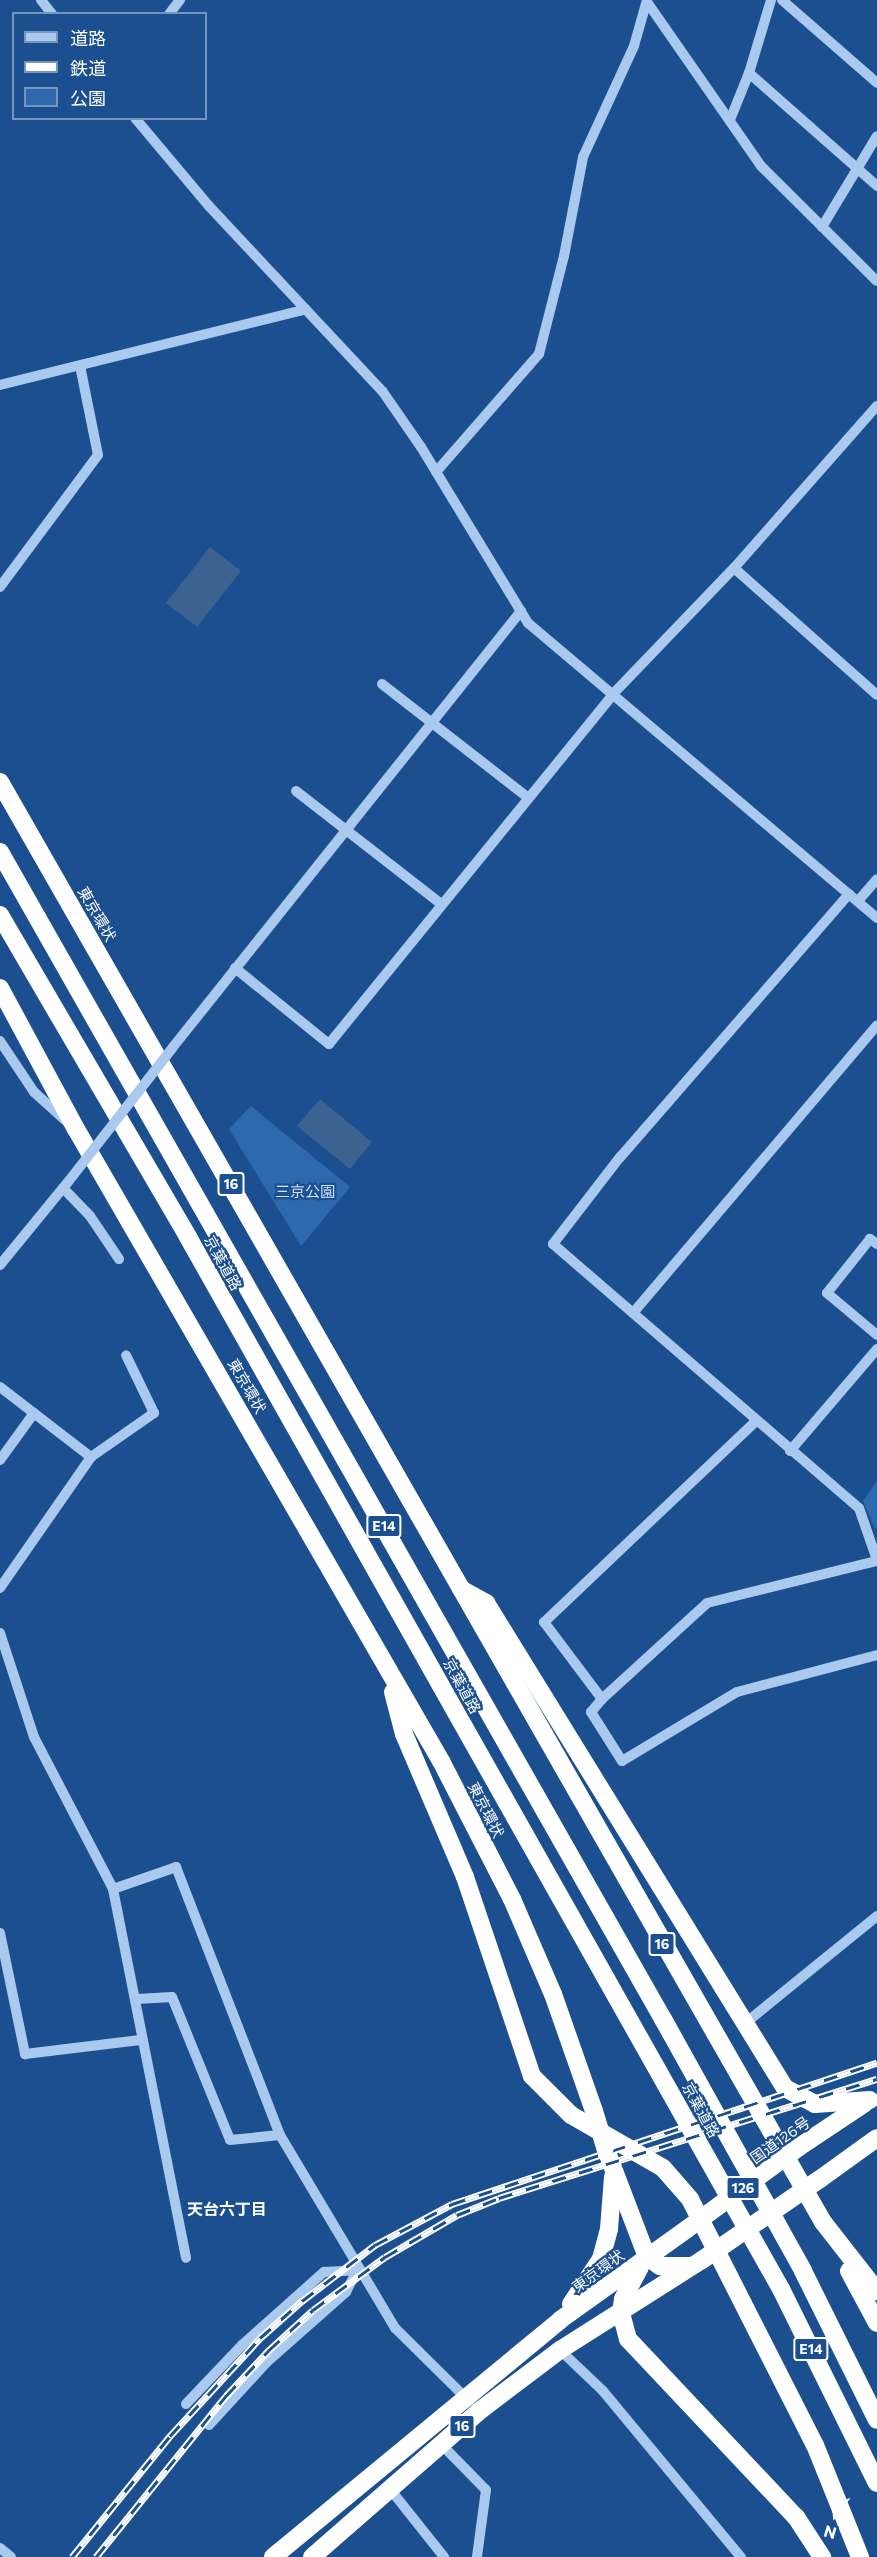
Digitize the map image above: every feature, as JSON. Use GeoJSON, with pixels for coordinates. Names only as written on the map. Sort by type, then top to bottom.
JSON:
{"type":"FeatureCollection","features":[{"type":"Feature","properties":{"kind":"highway","name":"東京環状"},"geometry":{"type":"LineString","coordinates":[[0,782],[823,2222],[877,2291]]}},
{"type":"Feature","properties":{"kind":"highway","name":"京葉道路"},"geometry":{"type":"LineString","coordinates":[[0,852],[663,2019],[802,2271],[877,2420]]}},
{"type":"Feature","properties":{"kind":"highway","name":"京葉道路"},"geometry":{"type":"LineString","coordinates":[[0,915],[188,1237],[781,2289],[877,2483]]}},
{"type":"Feature","properties":{"kind":"highway"},"geometry":{"type":"LineString","coordinates":[[0,973],[30,1024],[35,1053]]}},
{"type":"Feature","properties":{"kind":"highway","name":"東京環状"},"geometry":{"type":"LineString","coordinates":[[0,988],[76,1129],[441,1761],[512,1899],[553,1994],[605,2147],[647,2258],[560,2320],[465,2396],[273,2557]]}},
{"type":"Feature","properties":{"kind":"highway"},"geometry":{"type":"LineString","coordinates":[[459,1588],[486,1604],[571,1737],[743,2025],[784,2088],[815,2104],[874,2098]]}},
{"type":"Feature","properties":{"kind":"highway"},"geometry":{"type":"LineString","coordinates":[[386,1667],[405,1734],[465,1877],[532,2076],[571,2115],[663,2168],[690,2199],[815,2445],[860,2557]]}},
{"type":"Feature","properties":{"kind":"highway","name":"国道126号"},"geometry":{"type":"LineString","coordinates":[[647,2258],[799,2147],[874,2098]]}},
{"type":"Feature","properties":{"kind":"highway","name":"16"},"geometry":{"type":"LineString","coordinates":[[312,2557],[478,2412],[561,2350],[700,2262],[877,2138]]}},
{"type":"Feature","properties":{"kind":"highway","name":"16"},"geometry":{"type":"LineString","coordinates":[[560,2320],[601,2259],[610,2220],[614,2169]]}},
{"type":"Feature","properties":{"kind":"highway"},"geometry":{"type":"LineString","coordinates":[[823,2222],[877,2323]]}},
{"type":"Feature","properties":{"kind":"highway"},"geometry":{"type":"LineString","coordinates":[[700,2262],[673,2268],[653,2264],[647,2258],[628,2283],[621,2313],[628,2339],[796,2517],[822,2557]]}},
{"type":"Feature","properties":{"kind":"street"},"geometry":{"type":"LineString","coordinates":[[41,0],[50,12]]}},
{"type":"Feature","properties":{"kind":"street"},"geometry":{"type":"LineString","coordinates":[[171,12],[180,0]]}},
{"type":"Feature","properties":{"kind":"street"},"geometry":{"type":"LineString","coordinates":[[730,120],[749,73],[771,0]]}},
{"type":"Feature","properties":{"kind":"street"},"geometry":{"type":"LineString","coordinates":[[782,0],[877,83]]}},
{"type":"Feature","properties":{"kind":"street"},"geometry":{"type":"LineString","coordinates":[[647,1],[761,166],[877,281]]}},
{"type":"Feature","properties":{"kind":"street"},"geometry":{"type":"LineString","coordinates":[[436,471],[539,354],[564,256],[583,157],[634,46],[647,1]]}},
{"type":"Feature","properties":{"kind":"street"},"geometry":{"type":"LineString","coordinates":[[749,73],[877,186]]}},
{"type":"Feature","properties":{"kind":"street"},"geometry":{"type":"LineString","coordinates":[[137,120],[208,205],[383,392],[436,471],[528,623],[877,918]]}},
{"type":"Feature","properties":{"kind":"street"},"geometry":{"type":"LineString","coordinates":[[822,227],[877,136]]}},
{"type":"Feature","properties":{"kind":"street"},"geometry":{"type":"LineString","coordinates":[[0,386],[306,309]]}},
{"type":"Feature","properties":{"kind":"street"},"geometry":{"type":"LineString","coordinates":[[0,587],[98,454],[80,366]]}},
{"type":"Feature","properties":{"kind":"street"},"geometry":{"type":"LineString","coordinates":[[235,968],[329,1044],[527,797],[613,694],[734,568],[877,406]]}},
{"type":"Feature","properties":{"kind":"street"},"geometry":{"type":"LineString","coordinates":[[734,568],[877,695]]}},
{"type":"Feature","properties":{"kind":"street"},"geometry":{"type":"LineString","coordinates":[[0,1265],[521,611]]}},
{"type":"Feature","properties":{"kind":"street"},"geometry":{"type":"LineString","coordinates":[[382,684],[527,797]]}},
{"type":"Feature","properties":{"kind":"street"},"geometry":{"type":"LineString","coordinates":[[296,791],[441,904]]}},
{"type":"Feature","properties":{"kind":"street"},"geometry":{"type":"LineString","coordinates":[[877,879],[853,898],[620,1156],[553,1244],[755,1422],[859,1508],[877,1561],[707,1603],[602,1699],[591,1712],[622,1761],[737,1692],[877,1655]]}},
{"type":"Feature","properties":{"kind":"street"},"geometry":{"type":"LineString","coordinates":[[633,1313],[877,1025]]}},
{"type":"Feature","properties":{"kind":"street"},"geometry":{"type":"LineString","coordinates":[[0,1041],[34,1092],[76,1129]]}},
{"type":"Feature","properties":{"kind":"street"},"geometry":{"type":"LineString","coordinates":[[65,1185],[90,1216],[119,1259]]}},
{"type":"Feature","properties":{"kind":"street"},"geometry":{"type":"LineString","coordinates":[[877,1244],[870,1239],[827,1293],[877,1335]]}},
{"type":"Feature","properties":{"kind":"street"},"geometry":{"type":"LineString","coordinates":[[790,1451],[877,1349]]}},
{"type":"Feature","properties":{"kind":"street"},"geometry":{"type":"LineString","coordinates":[[0,1588],[91,1456],[154,1413],[126,1355]]}},
{"type":"Feature","properties":{"kind":"street"},"geometry":{"type":"LineString","coordinates":[[0,1388],[91,1456]]}},
{"type":"Feature","properties":{"kind":"street"},"geometry":{"type":"LineString","coordinates":[[0,1460],[34,1413]]}},
{"type":"Feature","properties":{"kind":"street"},"geometry":{"type":"LineString","coordinates":[[602,1699],[544,1622],[755,1422]]}},
{"type":"Feature","properties":{"kind":"street"},"geometry":{"type":"LineString","coordinates":[[0,1633],[34,1737],[112,1889],[135,1999],[140,2040],[186,2258]]}},
{"type":"Feature","properties":{"kind":"street"},"geometry":{"type":"LineString","coordinates":[[112,1889],[176,1867],[280,2135],[357,2270],[395,2328],[465,2396],[478,2412]]}},
{"type":"Feature","properties":{"kind":"street"},"geometry":{"type":"LineString","coordinates":[[743,2025],[877,1916]]}},
{"type":"Feature","properties":{"kind":"street"},"geometry":{"type":"LineString","coordinates":[[0,1933],[2,1959],[26,2054],[140,2040]]}},
{"type":"Feature","properties":{"kind":"street"},"geometry":{"type":"LineString","coordinates":[[135,1999],[172,1997],[230,2140],[280,2135]]}},
{"type":"Feature","properties":{"kind":"street"},"geometry":{"type":"LineString","coordinates":[[186,2404],[242,2345],[324,2272],[357,2270]]}},
{"type":"Feature","properties":{"kind":"street"},"geometry":{"type":"LineString","coordinates":[[209,2425],[275,2354],[346,2292],[357,2270]]}},
{"type":"Feature","properties":{"kind":"street"},"geometry":{"type":"LineString","coordinates":[[561,2350],[603,2391],[741,2557]]}},
{"type":"Feature","properties":{"kind":"street"},"geometry":{"type":"LineString","coordinates":[[441,2444],[486,2490],[477,2557]]}},
{"type":"Feature","properties":{"kind":"street"},"geometry":{"type":"LineString","coordinates":[[390,2489],[444,2557]]}},
{"type":"Feature","properties":{"kind":"street"},"geometry":{"type":"LineString","coordinates":[[0,2548],[11,2557]]}},
{"type":"Feature","properties":{"kind":"green space","name":"三京公園"},"geometry":{"type":"Polygon","coordinates":[[[251,1106],[350,1187],[301,1246],[229,1129],[251,1106]]]}},
{"type":"Feature","properties":{"kind":"green space"},"geometry":{"type":"Polygon","coordinates":[[[877,1481],[877,1527],[875,1529],[863,1501],[877,1481]]]}},
{"type":"Feature","properties":{"kind":"shaded area"},"geometry":{"type":"Polygon","coordinates":[[[210,547],[241,571],[197,627],[166,603],[210,547]]]}},
{"type":"Feature","properties":{"kind":"shaded area"},"geometry":{"type":"Polygon","coordinates":[[[320,1099],[372,1142],[350,1169],[297,1126],[320,1099]]]}},
{"type":"Feature","properties":{"kind":"railway"},"geometry":{"type":"LineString","coordinates":[[72,2557],[170,2436],[260,2338],[302,2301],[375,2245],[452,2204],[877,2063]]}},
{"type":"Feature","properties":{"kind":"railway"},"geometry":{"type":"LineString","coordinates":[[96,2557],[226,2396],[269,2350],[313,2310],[385,2257],[457,2215],[499,2198],[877,2079]]}},
{"type":"Feature","properties":{"kind":"district","name":"天台六丁目"},"geometry":{"type":"Point","coordinates":[227,2209]}}]}
